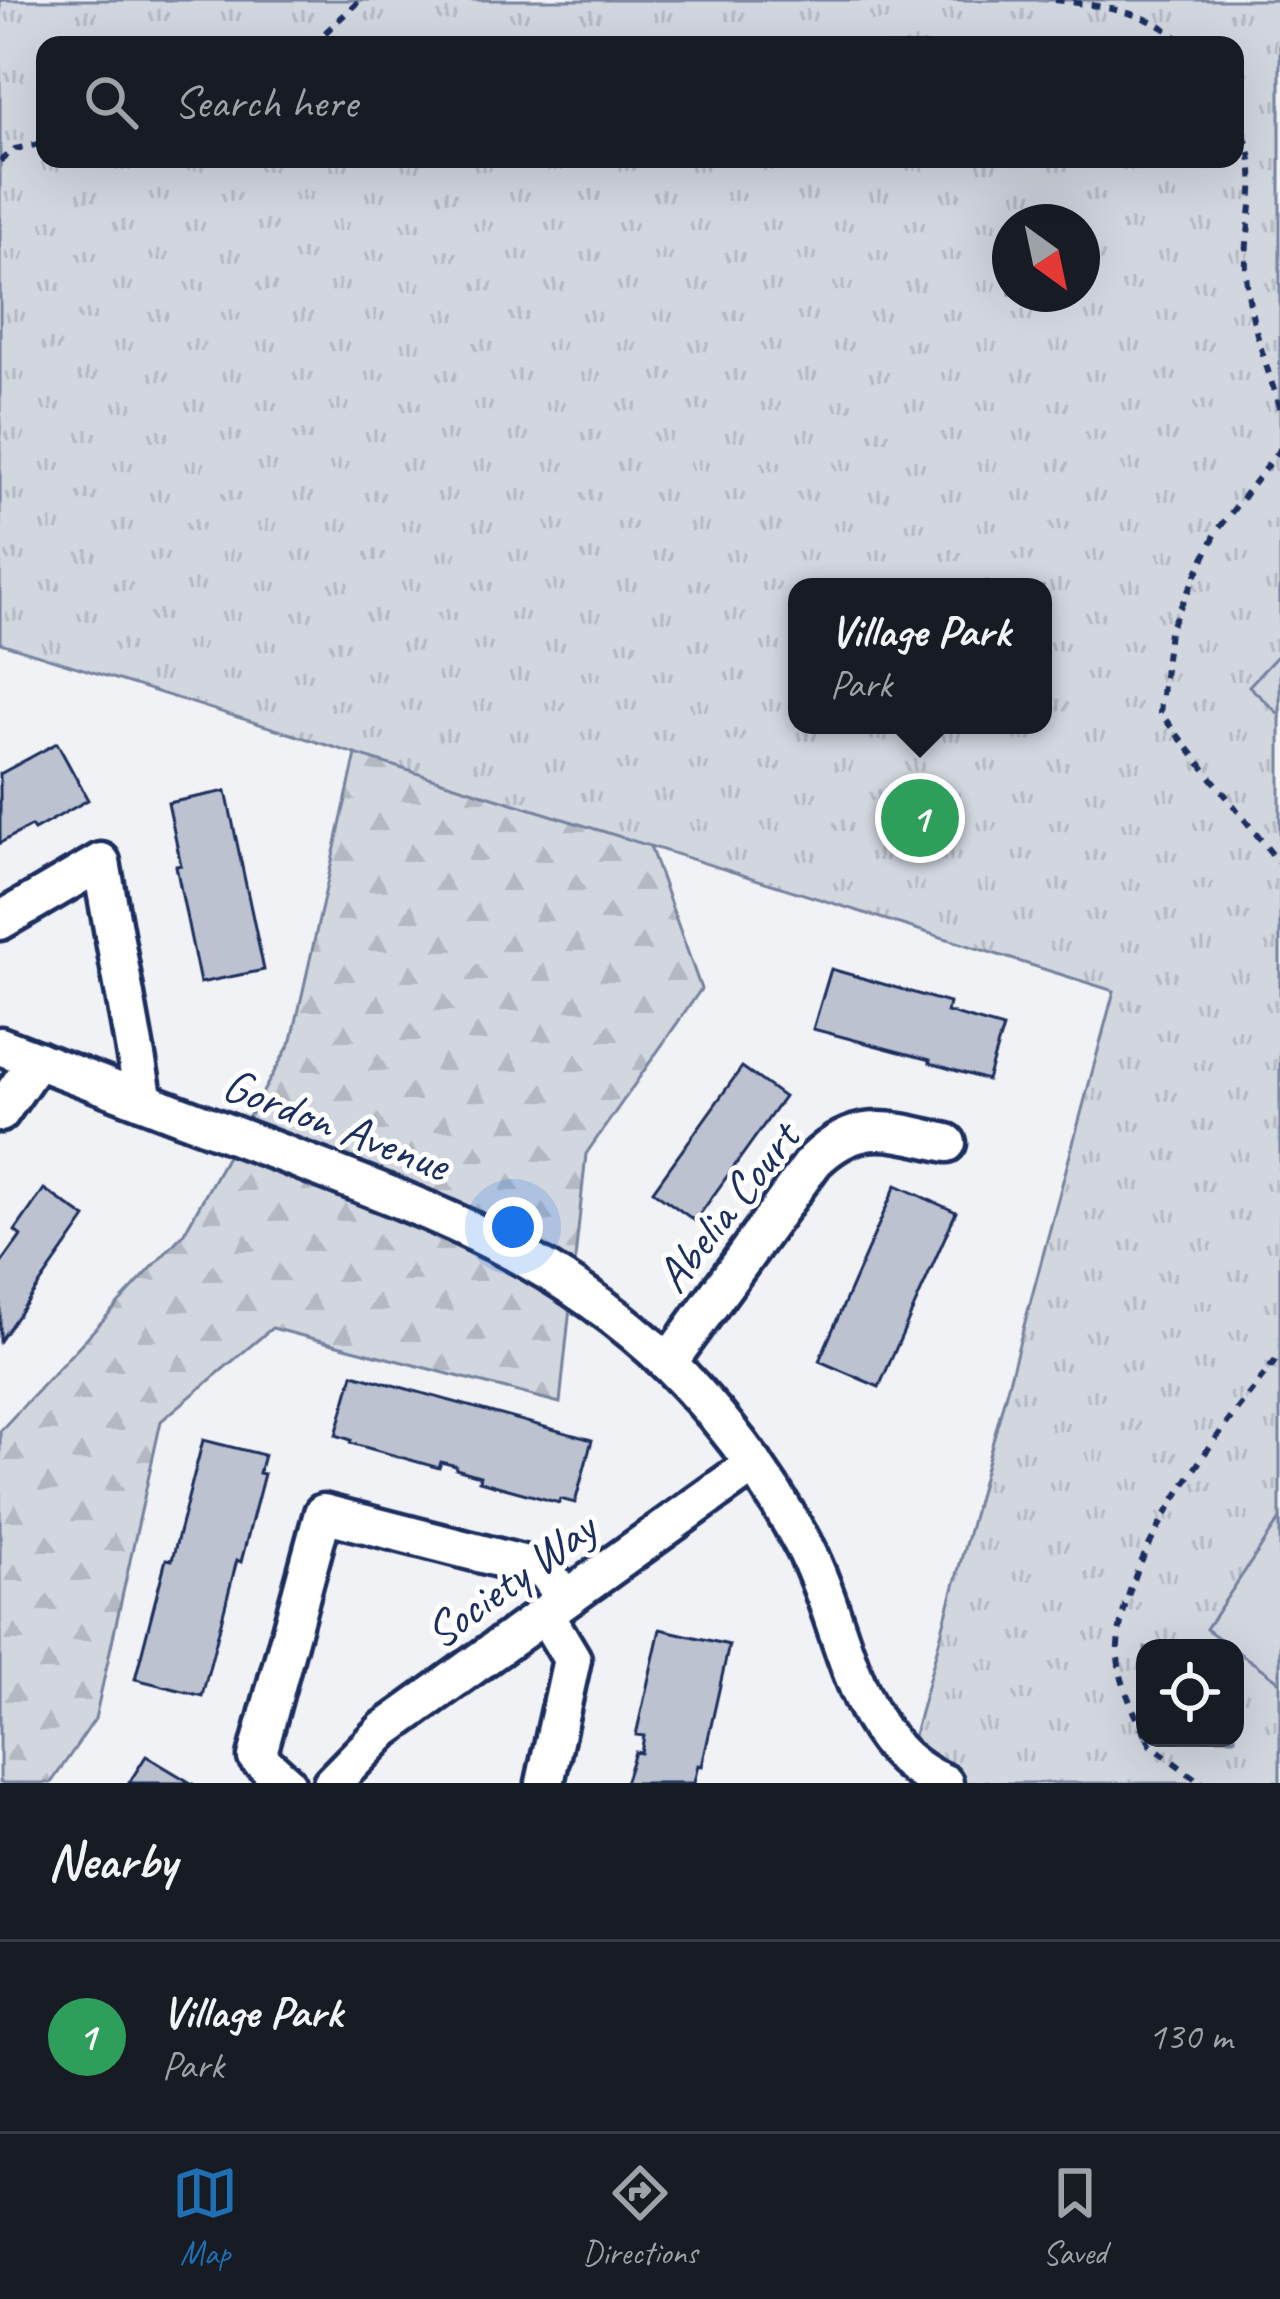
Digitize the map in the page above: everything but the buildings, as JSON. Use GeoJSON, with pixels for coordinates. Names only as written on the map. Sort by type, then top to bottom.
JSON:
{"type":"FeatureCollection","features":[{"type":"Feature","properties":{"kind":"street"},"geometry":{"type":"LineString","coordinates":[[0,921],[100,862],[145,1101]]}},
{"type":"Feature","properties":{"kind":"street","name":"Gordon Avenue"},"geometry":{"type":"LineString","coordinates":[[0,1046],[493,1238],[557,1275],[618,1319],[708,1405],[754,1464],[806,1549],[878,1730],[903,1759],[944,1783]]}},
{"type":"Feature","properties":{"kind":"street"},"geometry":{"type":"LineString","coordinates":[[0,1113],[37,1060]]}},
{"type":"Feature","properties":{"kind":"street","name":"Abelia Court"},"geometry":{"type":"LineString","coordinates":[[668,1364],[814,1161],[832,1143],[856,1132],[882,1129],[947,1143]]}},
{"type":"Feature","properties":{"kind":"street","name":"Society Way"},"geometry":{"type":"LineString","coordinates":[[332,1783],[385,1730],[754,1464]]}},
{"type":"Feature","properties":{"kind":"street"},"geometry":{"type":"LineString","coordinates":[[286,1783],[257,1757],[323,1513],[545,1570],[572,1659],[545,1783]]}},
{"type":"Feature","properties":{"kind":"path"},"geometry":{"type":"LineString","coordinates":[[322,36],[360,0]]}},
{"type":"Feature","properties":{"kind":"path"},"geometry":{"type":"LineString","coordinates":[[1054,0],[1117,9],[1177,36]]}},
{"type":"Feature","properties":{"kind":"path"},"geometry":{"type":"LineString","coordinates":[[1244,132],[1253,182],[1246,283],[1280,411]]}},
{"type":"Feature","properties":{"kind":"path"},"geometry":{"type":"LineString","coordinates":[[1,160],[15,149],[36,145]]}},
{"type":"Feature","properties":{"kind":"path"},"geometry":{"type":"LineString","coordinates":[[1280,449],[1217,530],[1169,631],[1160,713],[1280,864]]}},
{"type":"Feature","properties":{"kind":"path"},"geometry":{"type":"LineString","coordinates":[[1136,1715],[1117,1648],[1135,1576],[1203,1452],[1280,1355]]}},
{"type":"Feature","properties":{"kind":"path"},"geometry":{"type":"LineString","coordinates":[[1153,1747],[1201,1783]]}},
{"type":"Feature","properties":{"kind":"green space"},"geometry":{"type":"Polygon","coordinates":[[[0,0],[1280,0],[1280,1783],[901,1783],[1114,991],[0,643],[0,0]]]}},
{"type":"Feature","properties":{"kind":"green space"},"geometry":{"type":"Polygon","coordinates":[[[992,237],[992,243],[862,394],[646,835],[701,989],[586,1154],[560,1403],[272,1328],[161,1421],[95,1719],[51,1783],[0,1783],[0,1431],[184,1233],[292,1040],[356,754],[992,237]]]}},
{"type":"Feature","properties":{"kind":"green space"},"geometry":{"type":"Polygon","coordinates":[[[1280,653],[1280,715],[1249,686],[1280,653]]]}},
{"type":"Feature","properties":{"kind":"green space"},"geometry":{"type":"Polygon","coordinates":[[[1280,1519],[1280,1682],[1244,1656],[1244,1639],[1220,1639],[1206,1629],[1280,1519]]]}},
{"type":"Feature","properties":{"kind":"place","name":"Village Park"},"geometry":{"type":"Point","coordinates":[920,818]}}]}
